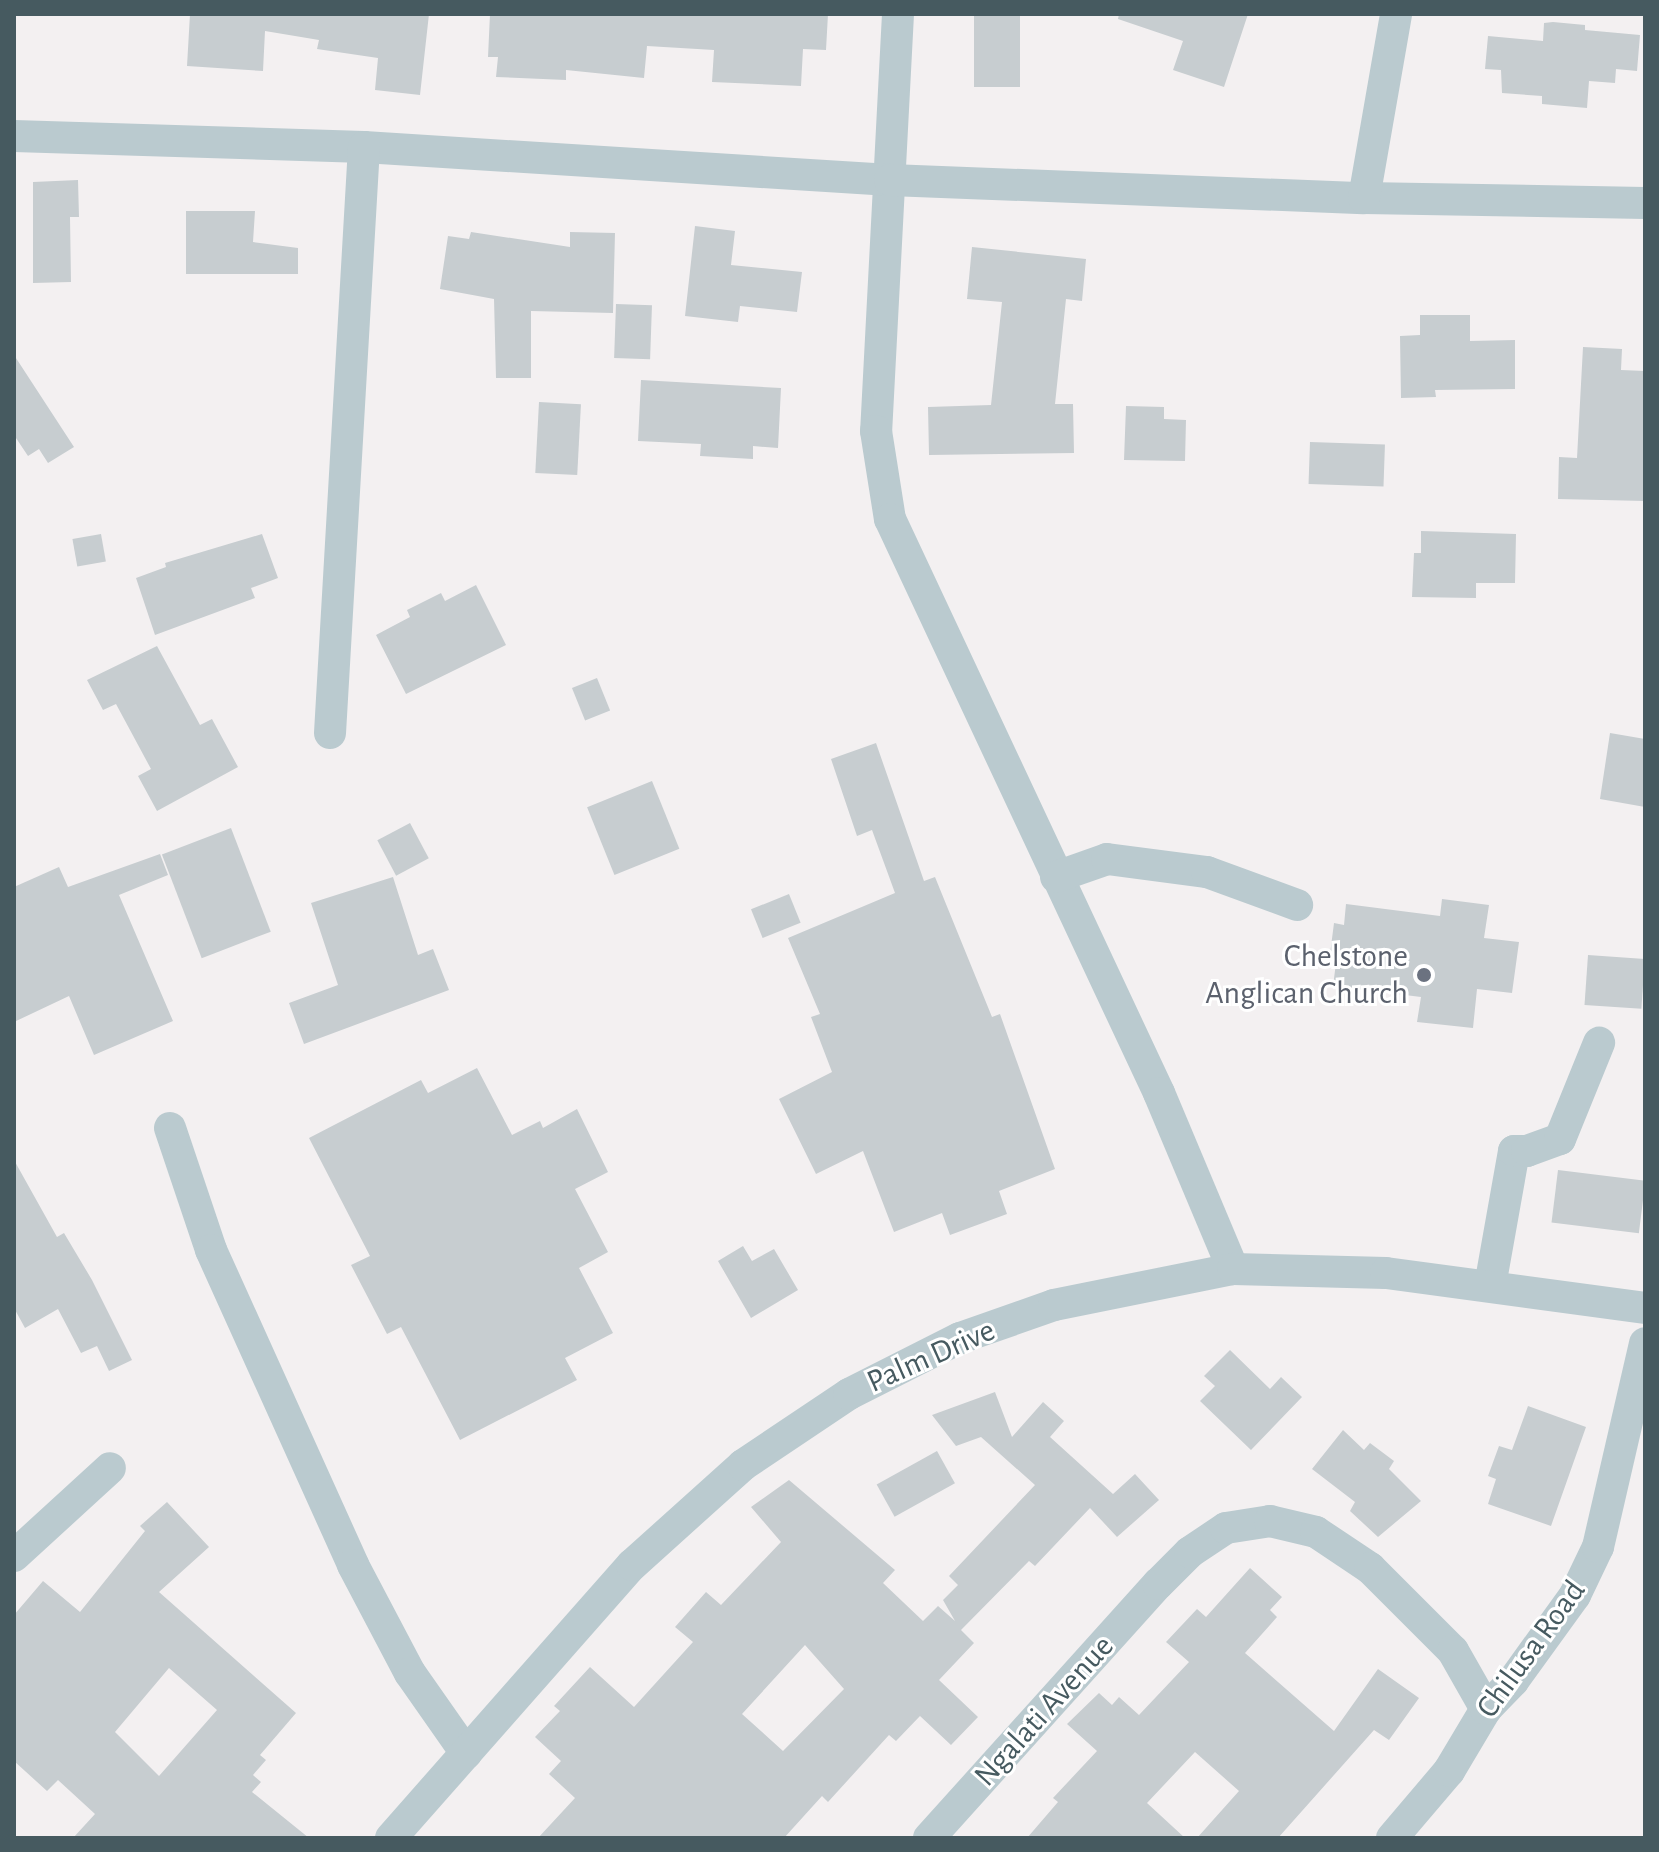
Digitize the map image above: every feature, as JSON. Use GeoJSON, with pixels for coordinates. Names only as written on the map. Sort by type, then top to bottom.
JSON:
{"type":"FeatureCollection","features":[{"type":"Feature","properties":{"kind":"street"},"geometry":{"type":"LineString","coordinates":[[898,14],[876,431],[890,519],[1159,1093],[1233,1269]]}},
{"type":"Feature","properties":{"kind":"street"},"geometry":{"type":"LineString","coordinates":[[1364,198],[1396,14]]}},
{"type":"Feature","properties":{"kind":"street"},"geometry":{"type":"LineString","coordinates":[[14,136],[364,147],[890,180],[1364,198],[1645,203]]}},
{"type":"Feature","properties":{"kind":"street"},"geometry":{"type":"LineString","coordinates":[[330,733],[364,147]]}},
{"type":"Feature","properties":{"kind":"street"},"geometry":{"type":"LineString","coordinates":[[1056,877],[1107,859],[1207,872],[1297,905]]}},
{"type":"Feature","properties":{"kind":"street"},"geometry":{"type":"LineString","coordinates":[[1490,1286],[1514,1151],[1527,1151],[1560,1139],[1599,1043]]}},
{"type":"Feature","properties":{"kind":"street"},"geometry":{"type":"LineString","coordinates":[[170,1128],[211,1250],[353,1565],[410,1673],[466,1753]]}},
{"type":"Feature","properties":{"kind":"street","name":"Palm Drive"},"geometry":{"type":"LineString","coordinates":[[391,1838],[632,1565],[743,1465],[849,1394],[960,1338],[1054,1305],[1233,1269],[1386,1273],[1645,1308]]}},
{"type":"Feature","properties":{"kind":"street","name":"Chilusa Road"},"geometry":{"type":"LineString","coordinates":[[1392,1838],[1449,1771],[1486,1709],[1513,1681],[1575,1595],[1598,1547],[1645,1343]]}},
{"type":"Feature","properties":{"kind":"street"},"geometry":{"type":"LineString","coordinates":[[14,1556],[110,1468]]}},
{"type":"Feature","properties":{"kind":"street","name":"Ngalati Avenue"},"geometry":{"type":"LineString","coordinates":[[929,1838],[1158,1584],[1190,1552],[1226,1528],[1270,1521],[1316,1532],[1370,1568],[1453,1651],[1486,1709]]}},
{"type":"Feature","properties":{"kind":"building"},"geometry":{"type":"Polygon","coordinates":[[[190,14],[429,14],[420,95],[375,90],[378,58],[317,49],[319,40],[265,31],[263,71],[187,66],[190,14]]]}},
{"type":"Feature","properties":{"kind":"building"},"geometry":{"type":"Polygon","coordinates":[[[490,14],[828,14],[826,50],[803,49],[801,86],[712,82],[714,50],[647,46],[644,78],[566,70],[566,80],[496,77],[498,57],[488,57],[490,14]]]}},
{"type":"Feature","properties":{"kind":"building"},"geometry":{"type":"Polygon","coordinates":[[[974,14],[1020,14],[1020,87],[974,87],[974,14]]]}},
{"type":"Feature","properties":{"kind":"building"},"geometry":{"type":"Polygon","coordinates":[[[1119,14],[1248,14],[1224,87],[1173,70],[1183,41],[1118,19],[1119,14]]]}},
{"type":"Feature","properties":{"kind":"building"},"geometry":{"type":"Polygon","coordinates":[[[1544,23],[1585,25],[1585,30],[1640,35],[1637,71],[1616,69],[1615,83],[1589,81],[1587,108],[1542,104],[1542,96],[1502,93],[1501,70],[1485,69],[1488,36],[1543,41],[1544,23]]]}},
{"type":"Feature","properties":{"kind":"building"},"geometry":{"type":"Polygon","coordinates":[[[78,180],[79,217],[70,217],[71,282],[33,283],[33,182],[78,180]]]}},
{"type":"Feature","properties":{"kind":"building"},"geometry":{"type":"Polygon","coordinates":[[[186,211],[255,211],[253,242],[298,248],[298,274],[186,274],[186,211]]]}},
{"type":"Feature","properties":{"kind":"building"},"geometry":{"type":"Polygon","coordinates":[[[695,226],[735,231],[731,265],[802,272],[797,312],[740,306],[738,322],[685,316],[695,226]]]}},
{"type":"Feature","properties":{"kind":"building"},"geometry":{"type":"Polygon","coordinates":[[[471,232],[570,247],[570,232],[615,233],[613,313],[531,311],[531,378],[496,378],[494,299],[440,289],[448,236],[469,239],[471,232]]]}},
{"type":"Feature","properties":{"kind":"building"},"geometry":{"type":"Polygon","coordinates":[[[972,247],[1086,259],[1082,301],[1066,299],[1055,404],[1073,404],[1074,453],[929,455],[928,407],[991,405],[1002,302],[967,299],[972,247]]]}},
{"type":"Feature","properties":{"kind":"building"},"geometry":{"type":"Polygon","coordinates":[[[616,304],[652,305],[650,359],[614,358],[616,304]]]}},
{"type":"Feature","properties":{"kind":"building"},"geometry":{"type":"Polygon","coordinates":[[[1420,315],[1470,315],[1470,341],[1515,340],[1515,389],[1435,390],[1436,397],[1401,398],[1400,336],[1420,335],[1420,315]]]}},
{"type":"Feature","properties":{"kind":"building"},"geometry":{"type":"Polygon","coordinates":[[[1583,347],[1622,349],[1621,370],[1645,371],[1645,501],[1558,499],[1559,457],[1577,458],[1583,347]]]}},
{"type":"Feature","properties":{"kind":"building"},"geometry":{"type":"Polygon","coordinates":[[[14,355],[74,447],[48,463],[39,449],[28,456],[14,435],[14,355]]]}},
{"type":"Feature","properties":{"kind":"building"},"geometry":{"type":"Polygon","coordinates":[[[641,380],[781,388],[778,448],[753,446],[753,459],[700,456],[701,444],[638,441],[641,380]]]}},
{"type":"Feature","properties":{"kind":"building"},"geometry":{"type":"Polygon","coordinates":[[[539,402],[581,404],[577,475],[535,473],[539,402]]]}},
{"type":"Feature","properties":{"kind":"building"},"geometry":{"type":"Polygon","coordinates":[[[1126,406],[1164,407],[1164,419],[1186,420],[1185,461],[1124,460],[1126,406]]]}},
{"type":"Feature","properties":{"kind":"building"},"geometry":{"type":"Polygon","coordinates":[[[1310,442],[1385,445],[1383,487],[1309,484],[1310,442]]]}},
{"type":"Feature","properties":{"kind":"building"},"geometry":{"type":"Polygon","coordinates":[[[1421,531],[1516,534],[1515,583],[1476,583],[1476,598],[1412,597],[1414,553],[1421,553],[1421,531]]]}},
{"type":"Feature","properties":{"kind":"building"},"geometry":{"type":"Polygon","coordinates":[[[101,534],[106,562],[77,567],[72,539],[101,534]]]}},
{"type":"Feature","properties":{"kind":"building"},"geometry":{"type":"Polygon","coordinates":[[[262,534],[278,578],[251,588],[255,598],[155,635],[136,578],[166,567],[165,563],[262,534]]]}},
{"type":"Feature","properties":{"kind":"building"},"geometry":{"type":"Polygon","coordinates":[[[476,585],[506,645],[406,694],[376,635],[410,617],[407,610],[441,593],[445,601],[476,585]]]}},
{"type":"Feature","properties":{"kind":"building"},"geometry":{"type":"Polygon","coordinates":[[[157,646],[200,725],[212,719],[238,767],[157,811],[138,776],[151,769],[116,704],[103,710],[87,680],[157,646]]]}},
{"type":"Feature","properties":{"kind":"building"},"geometry":{"type":"Polygon","coordinates":[[[597,678],[610,710],[585,721],[572,688],[597,678]]]}},
{"type":"Feature","properties":{"kind":"building"},"geometry":{"type":"Polygon","coordinates":[[[1610,733],[1645,739],[1645,807],[1600,799],[1610,733]]]}},
{"type":"Feature","properties":{"kind":"building"},"geometry":{"type":"Polygon","coordinates":[[[876,743],[924,881],[935,877],[992,1017],[1000,1014],[1055,1169],[999,1191],[1007,1214],[950,1235],[942,1213],[894,1232],[863,1151],[816,1174],[779,1099],[832,1072],[811,1017],[820,1014],[788,938],[895,893],[872,830],[857,836],[831,759],[876,743]]]}},
{"type":"Feature","properties":{"kind":"building"},"geometry":{"type":"Polygon","coordinates":[[[652,781],[679,849],[614,875],[587,807],[652,781]]]}},
{"type":"Feature","properties":{"kind":"building"},"geometry":{"type":"Polygon","coordinates":[[[410,823],[429,858],[396,876],[377,840],[410,823]]]}},
{"type":"Feature","properties":{"kind":"building"},"geometry":{"type":"Polygon","coordinates":[[[231,828],[271,932],[202,958],[162,855],[231,828]]]}},
{"type":"Feature","properties":{"kind":"building"},"geometry":{"type":"Polygon","coordinates":[[[160,854],[168,875],[119,895],[173,1021],[94,1055],[69,996],[14,1022],[14,887],[59,867],[68,887],[160,854]]]}},
{"type":"Feature","properties":{"kind":"building"},"geometry":{"type":"Polygon","coordinates":[[[393,877],[418,955],[433,949],[449,990],[304,1044],[289,1003],[338,985],[311,903],[393,877]]]}},
{"type":"Feature","properties":{"kind":"building"},"geometry":{"type":"Polygon","coordinates":[[[789,894],[801,923],[763,938],[751,909],[789,894]]]}},
{"type":"Feature","properties":{"kind":"building","name":"Chelstone Anglican Church"},"geometry":{"type":"Polygon","coordinates":[[[1442,899],[1489,905],[1484,938],[1519,942],[1512,993],[1477,989],[1473,1028],[1417,1022],[1421,997],[1333,986],[1336,963],[1329,962],[1334,923],[1344,925],[1346,904],[1440,916],[1442,899]]]}},
{"type":"Feature","properties":{"kind":"building"},"geometry":{"type":"Polygon","coordinates":[[[1588,955],[1645,959],[1641,1009],[1585,1005],[1588,955]]]}},
{"type":"Feature","properties":{"kind":"building"},"geometry":{"type":"Polygon","coordinates":[[[477,1068],[512,1135],[540,1121],[543,1128],[577,1109],[608,1172],[575,1189],[608,1252],[579,1268],[613,1333],[565,1358],[577,1380],[460,1440],[401,1327],[387,1334],[351,1265],[370,1256],[309,1138],[421,1080],[428,1093],[477,1068]]]}},
{"type":"Feature","properties":{"kind":"building"},"geometry":{"type":"Polygon","coordinates":[[[14,1160],[57,1237],[64,1233],[92,1280],[132,1360],[109,1371],[97,1346],[81,1353],[58,1309],[25,1328],[14,1308],[14,1160]]]}},
{"type":"Feature","properties":{"kind":"building"},"geometry":{"type":"Polygon","coordinates":[[[1558,1170],[1645,1181],[1639,1233],[1552,1223],[1558,1170]]]}},
{"type":"Feature","properties":{"kind":"building"},"geometry":{"type":"Polygon","coordinates":[[[743,1246],[752,1261],[774,1249],[798,1290],[751,1318],[718,1261],[743,1246]]]}},
{"type":"Feature","properties":{"kind":"building"},"geometry":{"type":"Polygon","coordinates":[[[1230,1350],[1270,1389],[1281,1377],[1302,1397],[1251,1450],[1200,1401],[1215,1386],[1204,1376],[1230,1350]]]}},
{"type":"Feature","properties":{"kind":"building"},"geometry":{"type":"Polygon","coordinates":[[[995,1392],[1012,1437],[1043,1402],[1064,1421],[1050,1437],[1113,1494],[1135,1474],[1159,1500],[1117,1537],[1090,1508],[1035,1566],[1029,1561],[961,1630],[974,1643],[939,1680],[978,1717],[951,1745],[920,1716],[896,1741],[889,1735],[828,1802],[822,1796],[784,1838],[538,1838],[575,1798],[549,1774],[561,1761],[535,1737],[560,1711],[554,1706],[590,1667],[634,1707],[693,1642],[675,1627],[706,1592],[721,1605],[781,1542],[751,1507],[789,1480],[895,1570],[883,1583],[923,1621],[938,1606],[955,1621],[943,1600],[958,1585],[949,1576],[1035,1485],[981,1437],[956,1446],[932,1415],[995,1392]],[[805,1645],[742,1714],[783,1751],[844,1689],[805,1645]]]}},
{"type":"Feature","properties":{"kind":"building"},"geometry":{"type":"Polygon","coordinates":[[[1528,1406],[1586,1427],[1551,1526],[1488,1504],[1496,1479],[1488,1476],[1499,1446],[1512,1450],[1528,1406]]]}},
{"type":"Feature","properties":{"kind":"building"},"geometry":{"type":"Polygon","coordinates":[[[1343,1430],[1364,1450],[1370,1443],[1394,1461],[1389,1469],[1421,1501],[1378,1537],[1350,1511],[1355,1502],[1312,1469],[1343,1430]]]}},
{"type":"Feature","properties":{"kind":"building"},"geometry":{"type":"Polygon","coordinates":[[[937,1451],[955,1483],[895,1517],[877,1484],[937,1451]]]}},
{"type":"Feature","properties":{"kind":"building"},"geometry":{"type":"Polygon","coordinates":[[[167,1502],[209,1547],[159,1592],[296,1713],[260,1755],[266,1760],[253,1775],[261,1782],[252,1792],[309,1838],[73,1838],[95,1814],[58,1780],[47,1791],[14,1761],[14,1615],[43,1581],[80,1612],[145,1531],[140,1526],[167,1502]],[[169,1668],[115,1732],[159,1776],[217,1710],[169,1668]]]}},
{"type":"Feature","properties":{"kind":"building"},"geometry":{"type":"Polygon","coordinates":[[[1250,1568],[1282,1597],[1270,1610],[1277,1617],[1245,1653],[1334,1731],[1378,1669],[1419,1698],[1389,1740],[1374,1730],[1278,1838],[1197,1838],[1239,1791],[1195,1752],[1147,1803],[1185,1838],[1027,1838],[1058,1802],[1053,1798],[1097,1751],[1067,1724],[1099,1693],[1112,1705],[1119,1697],[1139,1715],[1189,1662],[1166,1642],[1197,1609],[1206,1617],[1250,1568]]]}},
{"type":"Feature","properties":{"kind":"place","name":"Chelstone Anglican Church"},"geometry":{"type":"Point","coordinates":[1424,975]}}]}
